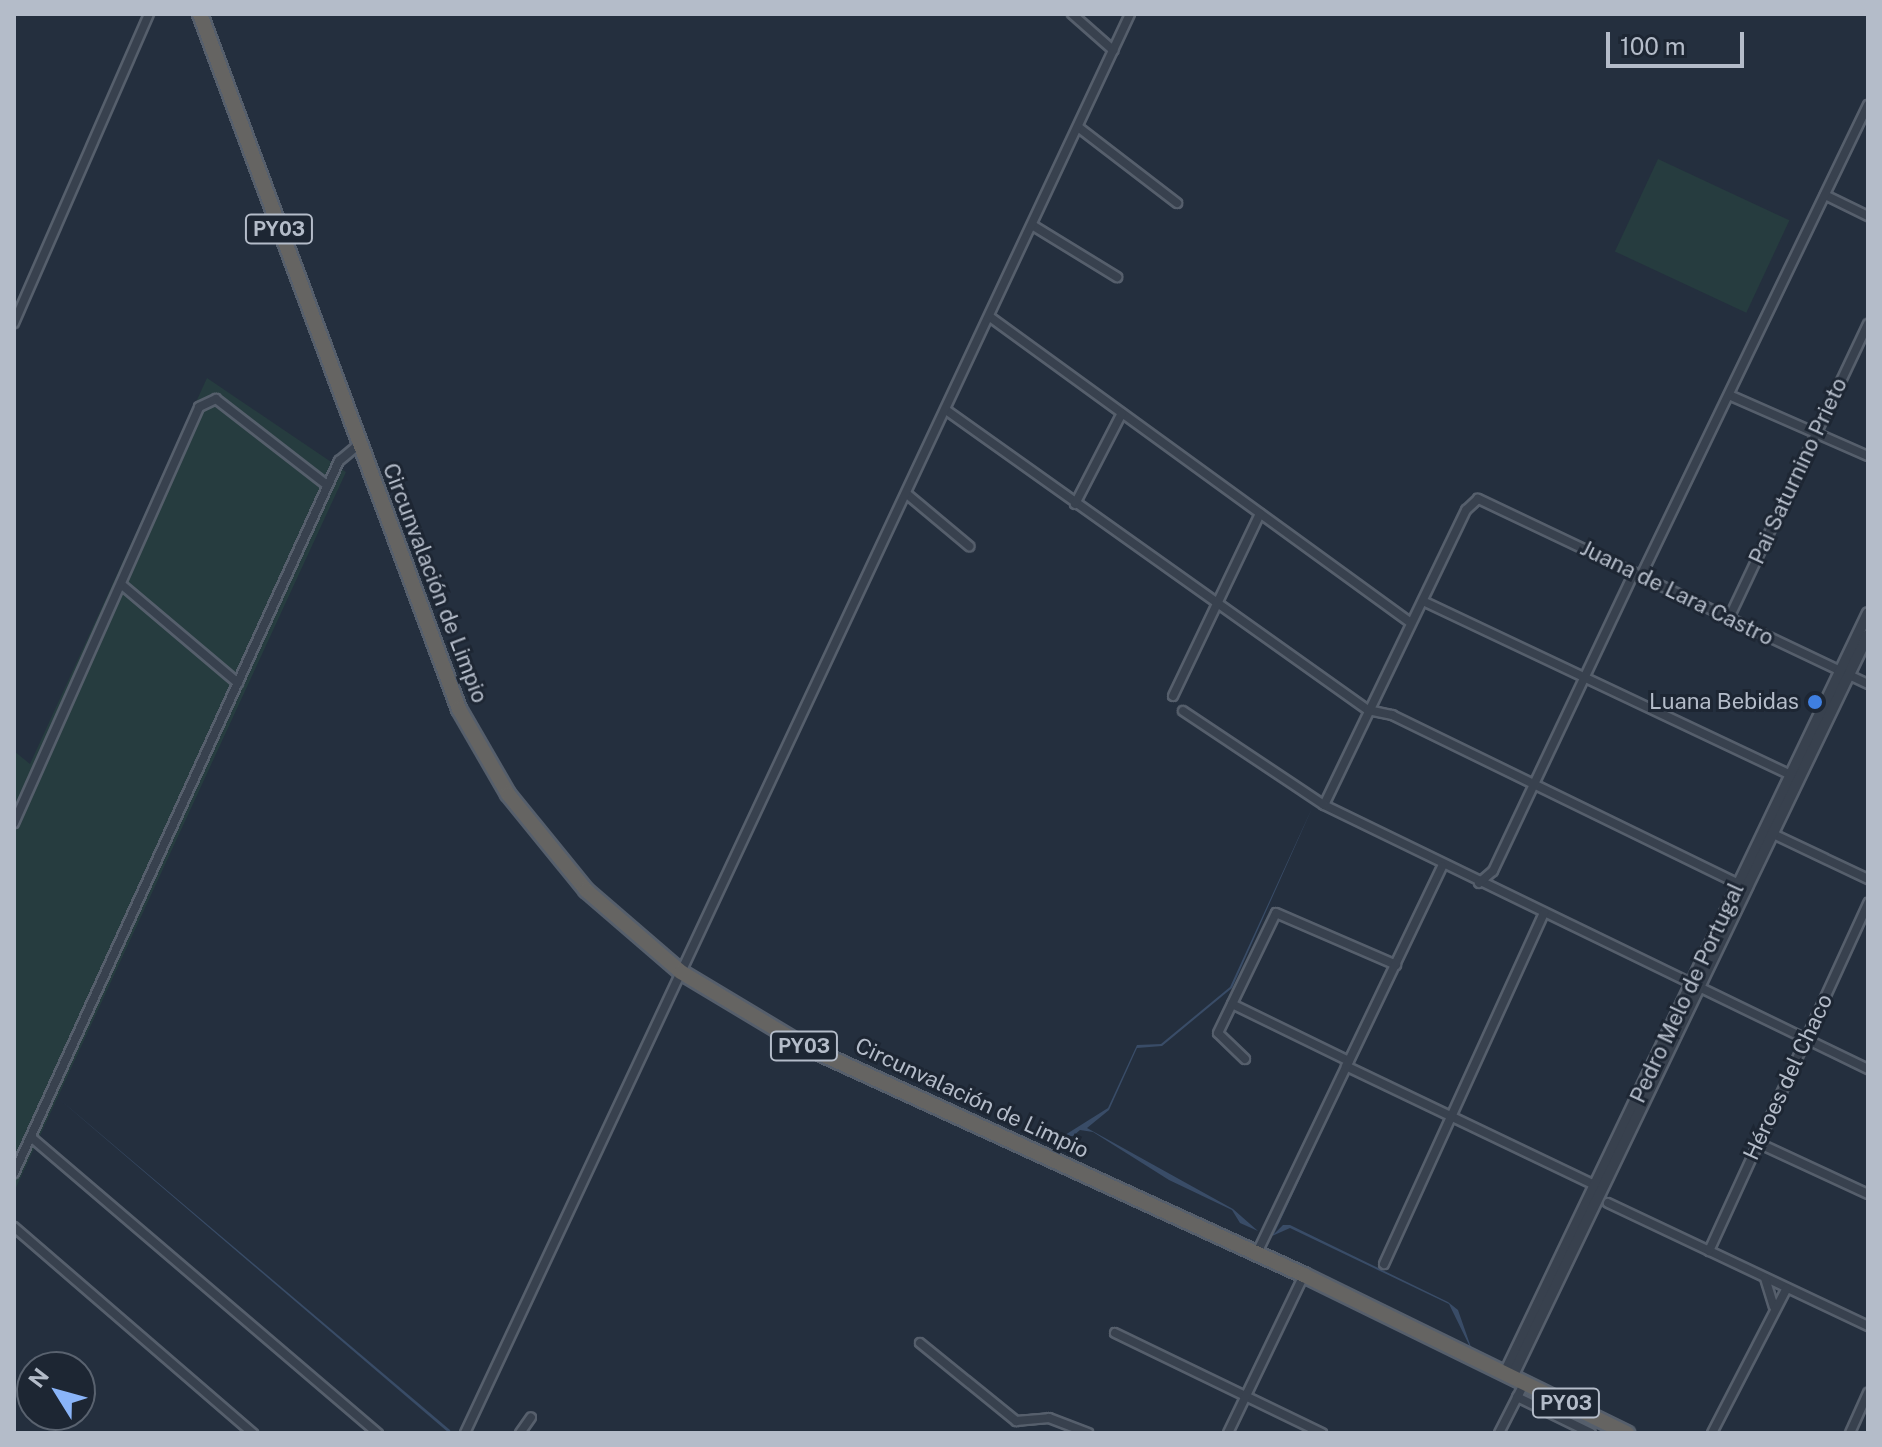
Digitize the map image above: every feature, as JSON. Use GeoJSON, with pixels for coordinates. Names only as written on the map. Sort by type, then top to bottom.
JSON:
{"type":"FeatureCollection","features":[{"type":"Feature","properties":{"kind":"highway","name":"Circunvalación de Limpio"},"geometry":{"type":"LineString","coordinates":[[200,14],[358,445],[459,709],[508,794],[555,858],[625,929],[681,972],[804,1046],[1304,1275],[1627,1433]]}},
{"type":"Feature","properties":{"kind":"street"},"geometry":{"type":"LineString","coordinates":[[14,323],[149,14]]}},
{"type":"Feature","properties":{"kind":"street"},"geometry":{"type":"LineString","coordinates":[[1072,14],[1113,50]]}},
{"type":"Feature","properties":{"kind":"street"},"geometry":{"type":"LineString","coordinates":[[465,1433],[908,495],[1130,14]]}},
{"type":"Feature","properties":{"kind":"street"},"geometry":{"type":"LineString","coordinates":[[1479,883],[1493,871],[1584,678],[1729,395],[1868,105]]}},
{"type":"Feature","properties":{"kind":"street"},"geometry":{"type":"LineString","coordinates":[[1078,127],[1177,203]]}},
{"type":"Feature","properties":{"kind":"street"},"geometry":{"type":"LineString","coordinates":[[1825,195],[1868,216]]}},
{"type":"Feature","properties":{"kind":"street"},"geometry":{"type":"LineString","coordinates":[[1032,225],[1117,277]]}},
{"type":"Feature","properties":{"kind":"street"},"geometry":{"type":"LineString","coordinates":[[990,317],[1411,623]]}},
{"type":"Feature","properties":{"kind":"street","name":"Pai Saturnino Prieto"},"geometry":{"type":"LineString","coordinates":[[1729,618],[1868,324]]}},
{"type":"Feature","properties":{"kind":"street"},"geometry":{"type":"LineString","coordinates":[[1729,395],[1868,456]]}},
{"type":"Feature","properties":{"kind":"street"},"geometry":{"type":"LineString","coordinates":[[14,823],[199,407],[209,399],[327,485]]}},
{"type":"Feature","properties":{"kind":"street"},"geometry":{"type":"LineString","coordinates":[[946,410],[1216,605],[1368,710],[1392,715],[1743,886]]}},
{"type":"Feature","properties":{"kind":"street"},"geometry":{"type":"LineString","coordinates":[[1075,504],[1122,413]]}},
{"type":"Feature","properties":{"kind":"street"},"geometry":{"type":"LineString","coordinates":[[14,1173],[327,485],[341,457],[358,445]]}},
{"type":"Feature","properties":{"kind":"street"},"geometry":{"type":"LineString","coordinates":[[908,495],[969,546]]}},
{"type":"Feature","properties":{"kind":"street","name":"Juana de Lara Castro"},"geometry":{"type":"LineString","coordinates":[[1425,602],[1471,502],[1487,500],[1868,684]]}},
{"type":"Feature","properties":{"kind":"street"},"geometry":{"type":"LineString","coordinates":[[1173,696],[1260,514]]}},
{"type":"Feature","properties":{"kind":"street"},"geometry":{"type":"LineString","coordinates":[[122,585],[238,683]]}},
{"type":"Feature","properties":{"kind":"street"},"geometry":{"type":"LineString","coordinates":[[1324,805],[1411,623],[1425,602],[1795,777]]}},
{"type":"Feature","properties":{"kind":"street","name":"Pedro Melo de Portugal"},"geometry":{"type":"LineString","coordinates":[[1514,1378],[1599,1188],[1844,674],[1868,613]]}},
{"type":"Feature","properties":{"kind":"street","name":"Pedro Melo de Portugal"},"geometry":{"type":"LineString","coordinates":[[1844,674],[1868,635]]}},
{"type":"Feature","properties":{"kind":"street"},"geometry":{"type":"LineString","coordinates":[[1183,711],[1324,805],[1442,866],[1868,1069]]}},
{"type":"Feature","properties":{"kind":"street"},"geometry":{"type":"LineString","coordinates":[[1769,832],[1868,879]]}},
{"type":"Feature","properties":{"kind":"street"},"geometry":{"type":"LineString","coordinates":[[1256,1255],[1442,866]]}},
{"type":"Feature","properties":{"kind":"street","name":"Héroes del Chaco"},"geometry":{"type":"LineString","coordinates":[[1709,1251],[1868,903]]}},
{"type":"Feature","properties":{"kind":"street"},"geometry":{"type":"LineString","coordinates":[[1245,1059],[1218,1036],[1277,913],[1396,965]]}},
{"type":"Feature","properties":{"kind":"street"},"geometry":{"type":"LineString","coordinates":[[1384,1264],[1544,913]]}},
{"type":"Feature","properties":{"kind":"street"},"geometry":{"type":"LineString","coordinates":[[1232,1004],[1599,1188]]}},
{"type":"Feature","properties":{"kind":"street"},"geometry":{"type":"LineString","coordinates":[[32,1138],[378,1433]]}},
{"type":"Feature","properties":{"kind":"street"},"geometry":{"type":"LineString","coordinates":[[1758,1143],[1868,1194]]}},
{"type":"Feature","properties":{"kind":"street"},"geometry":{"type":"LineString","coordinates":[[1608,1203],[1868,1326]]}},
{"type":"Feature","properties":{"kind":"street"},"geometry":{"type":"LineString","coordinates":[[14,1227],[253,1433]]}},
{"type":"Feature","properties":{"kind":"street"},"geometry":{"type":"LineString","coordinates":[[1228,1433],[1304,1275]]}},
{"type":"Feature","properties":{"kind":"street"},"geometry":{"type":"LineString","coordinates":[[1765,1278],[1775,1307]]}},
{"type":"Feature","properties":{"kind":"street"},"geometry":{"type":"LineString","coordinates":[[1712,1433],[1787,1288]]}},
{"type":"Feature","properties":{"kind":"street"},"geometry":{"type":"LineString","coordinates":[[1115,1333],[1322,1433]]}},
{"type":"Feature","properties":{"kind":"street"},"geometry":{"type":"LineString","coordinates":[[920,1343],[1016,1421],[1049,1418],[1088,1433]]}},
{"type":"Feature","properties":{"kind":"street"},"geometry":{"type":"LineString","coordinates":[[1499,1433],[1517,1397],[1514,1378]]}},
{"type":"Feature","properties":{"kind":"street"},"geometry":{"type":"LineString","coordinates":[[1850,1433],[1868,1393]]}},
{"type":"Feature","properties":{"kind":"street"},"geometry":{"type":"LineString","coordinates":[[1517,1397],[1591,1433]]}},
{"type":"Feature","properties":{"kind":"street"},"geometry":{"type":"LineString","coordinates":[[520,1433],[531,1417]]}},
{"type":"Feature","properties":{"kind":"green space"},"geometry":{"type":"Polygon","coordinates":[[[1658,159],[1789,220],[1746,313],[1615,251],[1658,159]]]}},
{"type":"Feature","properties":{"kind":"green space"},"geometry":{"type":"Polygon","coordinates":[[[207,378],[346,472],[14,1192],[14,751],[30,764],[207,378]]]}},
{"type":"Feature","properties":{"kind":"water"},"geometry":{"type":"Polygon","coordinates":[[[1313,806],[1232,988],[1162,1046],[1137,1048],[1109,1110],[1087,1128],[1233,1209],[1258,1231],[1240,1223],[1232,1210],[1169,1180],[1093,1132],[1080,1130],[1073,1136],[1067,1136],[1050,1153],[1065,1135],[1108,1108],[1137,1045],[1161,1044],[1230,987],[1313,806]]]}},
{"type":"Feature","properties":{"kind":"water"},"geometry":{"type":"Polygon","coordinates":[[[1349,1073],[1274,1234],[1283,1225],[1290,1225],[1448,1302],[1458,1310],[1473,1353],[1449,1304],[1290,1228],[1272,1236],[1349,1073]]]}},
{"type":"Feature","properties":{"kind":"water"},"geometry":{"type":"Polygon","coordinates":[[[58,1098],[450,1430],[451,1433],[449,1433],[58,1098]]]}},
{"type":"Feature","properties":{"kind":"place","name":"Luana Bebidas"},"geometry":{"type":"Point","coordinates":[1815,702]}}]}
